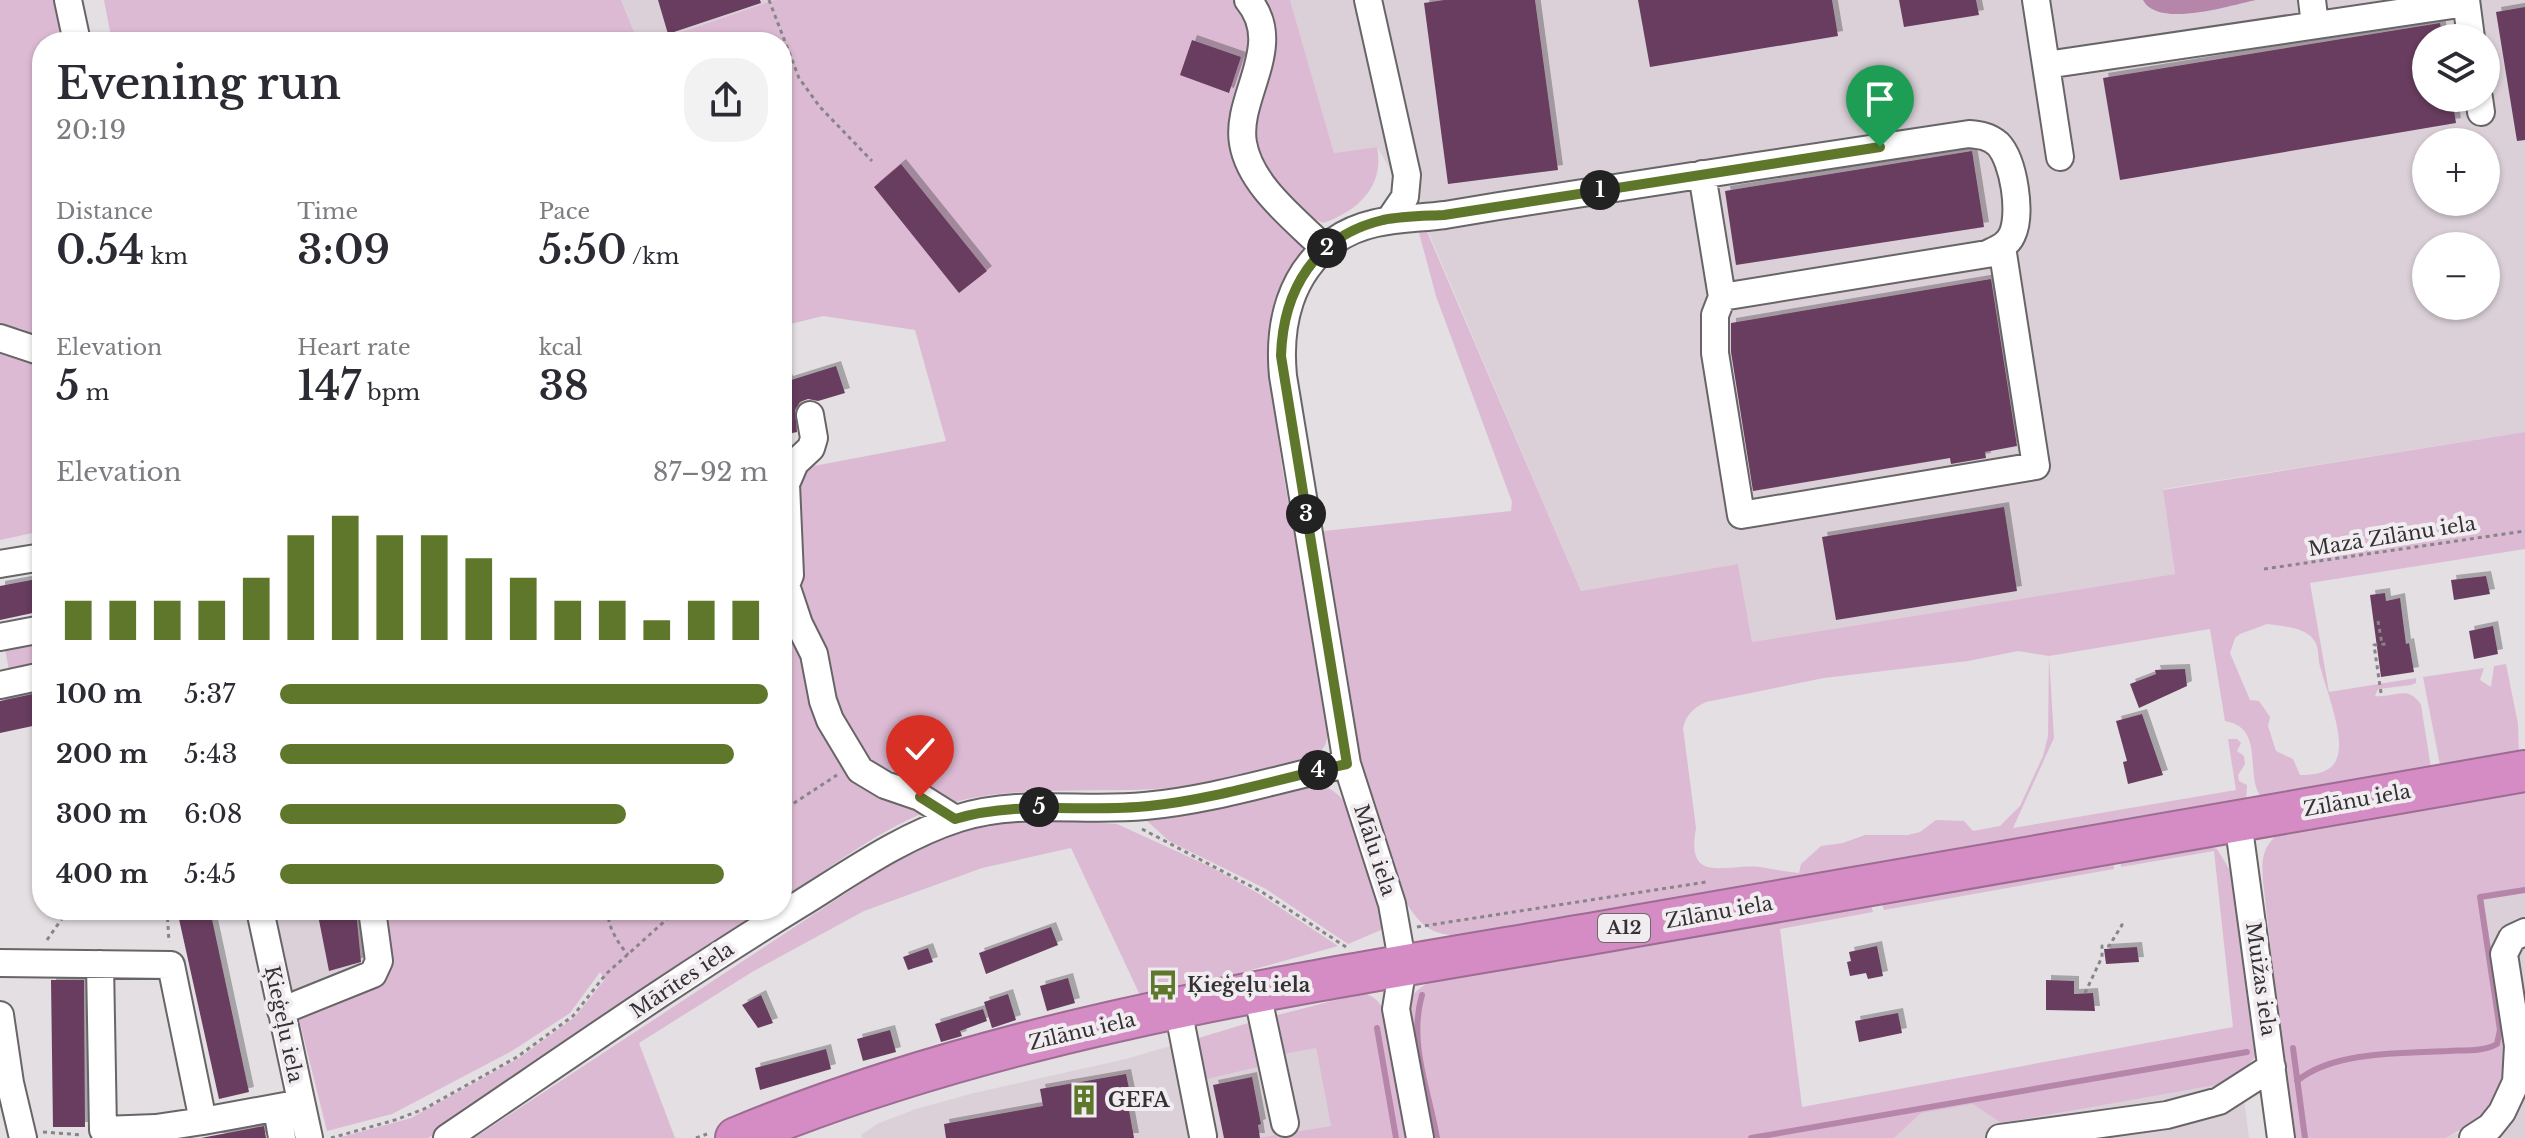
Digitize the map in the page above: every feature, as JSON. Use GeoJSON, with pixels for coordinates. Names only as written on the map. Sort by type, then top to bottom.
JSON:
{"type":"FeatureCollection","features":[{"type":"Feature","properties":{"kind":"highway","name":"Zīlānu iela"},"geometry":{"type":"LineString","coordinates":[[736,1138],[797,1113],[908,1075],[1089,1028],[1178,1009],[1403,966],[2525,771]]}},
{"type":"Feature","properties":{"kind":"street"},"geometry":{"type":"LineString","coordinates":[[68,0],[75,32]]}},
{"type":"Feature","properties":{"kind":"street"},"geometry":{"type":"LineString","coordinates":[[1248,0],[1253,6],[1262,40],[1242,132],[1246,156],[1264,186],[1325,249]]}},
{"type":"Feature","properties":{"kind":"street"},"geometry":{"type":"LineString","coordinates":[[1368,0],[1407,175],[1405,197],[1390,219]]}},
{"type":"Feature","properties":{"kind":"street"},"geometry":{"type":"LineString","coordinates":[[2036,0],[2060,157]]}},
{"type":"Feature","properties":{"kind":"street"},"geometry":{"type":"LineString","coordinates":[[2046,65],[2314,12],[2466,1],[2469,24]]}},
{"type":"Feature","properties":{"kind":"street","name":"Mālu iela"},"geometry":{"type":"LineString","coordinates":[[1420,1138],[1396,1009],[1403,966],[1392,904],[1347,764],[1281,356],[1282,335],[1291,297],[1313,260],[1356,229],[1390,219],[1444,215],[1969,134],[1985,136],[1996,142],[2011,170],[2015,225],[2011,237],[2002,247]]}},
{"type":"Feature","properties":{"kind":"street"},"geometry":{"type":"LineString","coordinates":[[1702,174],[1722,297],[1715,315],[1715,353],[1741,515],[2036,466],[2002,247],[1987,254],[1722,297]]}},
{"type":"Feature","properties":{"kind":"street"},"geometry":{"type":"LineString","coordinates":[[0,338],[32,349]]}},
{"type":"Feature","properties":{"kind":"street"},"geometry":{"type":"LineString","coordinates":[[792,470],[811,448],[814,438],[810,415]]}},
{"type":"Feature","properties":{"kind":"street"},"geometry":{"type":"LineString","coordinates":[[0,564],[32,559]]}},
{"type":"Feature","properties":{"kind":"street"},"geometry":{"type":"LineString","coordinates":[[792,606],[814,654],[830,720],[858,767],[872,779],[920,797],[955,819]]}},
{"type":"Feature","properties":{"kind":"street"},"geometry":{"type":"LineString","coordinates":[[0,637],[32,631]]}},
{"type":"Feature","properties":{"kind":"street"},"geometry":{"type":"LineString","coordinates":[[0,685],[32,678]]}},
{"type":"Feature","properties":{"kind":"street","name":"Mārītes iela"},"geometry":{"type":"LineString","coordinates":[[792,908],[884,852],[955,819],[976,813],[1018,808],[1127,808],[1176,802],[1347,764]]}},
{"type":"Feature","properties":{"kind":"street","name":"Muižas iela"},"geometry":{"type":"LineString","coordinates":[[2238,821],[2281,1138]]}},
{"type":"Feature","properties":{"kind":"street","name":"Ķieģeļu iela"},"geometry":{"type":"LineString","coordinates":[[262,920],[281,1011],[289,1106],[309,1138]]}},
{"type":"Feature","properties":{"kind":"street"},"geometry":{"type":"LineString","coordinates":[[281,1011],[373,974],[379,961],[373,920]]}},
{"type":"Feature","properties":{"kind":"street","name":"Mārītes iela"},"geometry":{"type":"LineString","coordinates":[[447,1138],[772,920]]}},
{"type":"Feature","properties":{"kind":"street"},"geometry":{"type":"LineString","coordinates":[[2473,1138],[2490,1127],[2502,1112],[2516,1082],[2518,1046],[2504,954],[2512,938],[2525,932]]}},
{"type":"Feature","properties":{"kind":"street"},"geometry":{"type":"LineString","coordinates":[[0,963],[171,965],[203,1121]]}},
{"type":"Feature","properties":{"kind":"street"},"geometry":{"type":"LineString","coordinates":[[100,964],[103,1130],[156,1133],[203,1121],[235,1127],[289,1106]]}},
{"type":"Feature","properties":{"kind":"street"},"geometry":{"type":"LineString","coordinates":[[1257,993],[1285,1123]]}},
{"type":"Feature","properties":{"kind":"street"},"geometry":{"type":"LineString","coordinates":[[1178,1009],[1203,1136]]}},
{"type":"Feature","properties":{"kind":"street"},"geometry":{"type":"LineString","coordinates":[[1,1030],[21,1132]]}},
{"type":"Feature","properties":{"kind":"street"},"geometry":{"type":"LineString","coordinates":[[2000,1138],[2167,1115],[2219,1101],[2272,1067]]}},
{"type":"Feature","properties":{"kind":"street"},"geometry":{"type":"LineString","coordinates":[[282,1138],[289,1106]]}},
{"type":"Feature","properties":{"kind":"path"},"geometry":{"type":"LineString","coordinates":[[769,0],[781,32]]}},
{"type":"Feature","properties":{"kind":"path"},"geometry":{"type":"LineString","coordinates":[[792,60],[799,78],[820,107],[872,161]]}},
{"type":"Feature","properties":{"kind":"path","name":"Mazā Zīlānu iela"},"geometry":{"type":"LineString","coordinates":[[2264,569],[2525,531]]}},
{"type":"Feature","properties":{"kind":"path"},"geometry":{"type":"LineString","coordinates":[[2378,621],[2384,644],[2374,645],[2381,693]]}},
{"type":"Feature","properties":{"kind":"path"},"geometry":{"type":"LineString","coordinates":[[792,804],[844,771],[858,767]]}},
{"type":"Feature","properties":{"kind":"path"},"geometry":{"type":"LineString","coordinates":[[1142,829],[1262,892],[1346,947]]}},
{"type":"Feature","properties":{"kind":"path"},"geometry":{"type":"LineString","coordinates":[[30,963],[61,920]]}},
{"type":"Feature","properties":{"kind":"path"},"geometry":{"type":"LineString","coordinates":[[168,920],[171,965]]}},
{"type":"Feature","properties":{"kind":"path"},"geometry":{"type":"LineString","coordinates":[[608,920],[618,943],[628,955]]}},
{"type":"Feature","properties":{"kind":"path"},"geometry":{"type":"LineString","coordinates":[[331,1138],[424,1109],[517,1057],[573,1016],[606,974],[666,920]]}},
{"type":"Feature","properties":{"kind":"path"},"geometry":{"type":"LineString","coordinates":[[2085,993],[2102,957],[2102,946],[2109,946],[2122,925],[2121,920]]}},
{"type":"Feature","properties":{"kind":"path"},"geometry":{"type":"LineString","coordinates":[[21,1132],[87,1135],[103,1130]]}},
{"type":"Feature","properties":{"kind":"shaded area"},"geometry":{"type":"Polygon","coordinates":[[[0,0],[54,0],[61,32],[32,32],[32,334],[19,328],[0,327],[0,0]]]}},
{"type":"Feature","properties":{"kind":"shaded area"},"geometry":{"type":"Polygon","coordinates":[[[104,0],[621,0],[634,32],[110,32],[104,0]]]}},
{"type":"Feature","properties":{"kind":"shaded area"},"geometry":{"type":"Polygon","coordinates":[[[621,0],[774,0],[682,32],[634,32],[621,0]]]}},
{"type":"Feature","properties":{"kind":"shaded area"},"geometry":{"type":"Polygon","coordinates":[[[774,0],[1234,0],[1243,4],[1252,0],[1290,0],[1334,153],[1377,147],[1378,161],[1373,185],[1358,204],[1336,218],[1323,223],[1317,220],[1302,242],[1302,251],[1281,283],[1274,304],[1267,351],[1282,467],[1328,726],[1325,745],[1320,752],[1312,759],[1205,784],[1142,790],[1003,793],[951,803],[884,832],[792,892],[792,470],[946,441],[915,330],[823,316],[792,324],[792,32],[682,32],[774,0]]]}},
{"type":"Feature","properties":{"kind":"shaded area"},"geometry":{"type":"Polygon","coordinates":[[[1290,0],[2525,0],[2525,432],[2163,489],[2175,574],[1752,642],[1738,564],[1581,591],[1430,236],[1377,147],[1334,153],[1290,0]]]}},
{"type":"Feature","properties":{"kind":"shaded area"},"geometry":{"type":"Polygon","coordinates":[[[2143,0],[2256,0],[2179,14],[2151,9],[2143,0]]]}},
{"type":"Feature","properties":{"kind":"shaded area"},"geometry":{"type":"Polygon","coordinates":[[[1425,227],[1581,591],[1738,564],[1752,642],[2175,574],[2163,490],[2525,432],[2525,549],[2310,583],[2329,692],[2416,678],[2416,683],[2411,685],[2378,689],[2375,696],[2406,693],[2421,705],[2431,768],[2261,797],[2256,787],[2246,733],[2238,725],[2225,721],[2210,629],[2049,656],[2054,738],[2013,828],[2236,790],[2228,739],[2237,739],[2241,743],[2237,751],[2244,756],[2245,764],[2238,775],[2239,781],[2247,785],[2246,803],[1471,936],[1447,935],[1423,924],[1403,898],[1358,763],[1320,535],[1324,531],[1511,511],[1512,502],[1436,296],[1418,229],[1425,227]],[[2267,624],[2240,634],[2235,638],[2230,653],[2250,700],[2259,701],[2270,717],[2268,726],[2276,751],[2293,759],[2300,775],[2322,772],[2335,763],[2339,737],[2316,644],[2304,632],[2267,624]],[[2018,651],[1968,661],[1824,678],[1706,702],[1691,712],[1683,728],[1697,858],[1703,865],[1712,868],[1760,867],[1799,873],[1801,864],[1821,846],[1843,843],[1865,835],[1908,835],[1920,832],[1936,820],[1964,821],[1973,831],[2000,826],[2020,806],[2043,756],[2048,736],[2049,656],[2018,651]]]}},
{"type":"Feature","properties":{"kind":"shaded area"},"geometry":{"type":"Polygon","coordinates":[[[0,342],[32,353],[32,533],[0,540],[0,342]]]}},
{"type":"Feature","properties":{"kind":"shaded area"},"geometry":{"type":"Polygon","coordinates":[[[32,638],[32,665],[9,670],[4,644],[32,638]]]}},
{"type":"Feature","properties":{"kind":"shaded area"},"geometry":{"type":"Polygon","coordinates":[[[2506,664],[2518,724],[2519,754],[2441,770],[2423,677],[2484,668],[2480,680],[2491,687],[2494,666],[2506,664]]]}},
{"type":"Feature","properties":{"kind":"shaded area"},"geometry":{"type":"Polygon","coordinates":[[[1313,783],[1335,792],[1355,823],[1384,925],[1381,930],[1348,944],[1266,889],[1169,841],[1146,820],[1313,783]]]}},
{"type":"Feature","properties":{"kind":"shaded area"},"geometry":{"type":"Polygon","coordinates":[[[2525,787],[2525,893],[2483,900],[2508,1045],[2505,1078],[2492,1106],[2481,1118],[2446,1138],[2292,1138],[2263,881],[2263,858],[2268,846],[2284,830],[2525,787]]]}},
{"type":"Feature","properties":{"kind":"shaded area"},"geometry":{"type":"Polygon","coordinates":[[[1030,818],[1117,824],[1213,868],[1261,895],[1338,946],[1178,990],[1175,982],[1151,986],[1152,994],[1139,993],[1071,848],[982,868],[864,911],[752,972],[639,1043],[675,1138],[474,1138],[895,861],[932,841],[970,827],[1030,818]]]}},
{"type":"Feature","properties":{"kind":"shaded area"},"geometry":{"type":"Polygon","coordinates":[[[2202,845],[2217,849],[2234,877],[2258,1053],[2241,1075],[2221,1084],[2001,1123],[1973,1104],[1921,1113],[1894,1138],[1427,1138],[1407,1003],[1428,983],[1871,905],[1873,912],[1780,929],[1802,1107],[2233,1027],[2214,851],[2121,867],[2120,856],[2202,845]]]}},
{"type":"Feature","properties":{"kind":"shaded area"},"geometry":{"type":"Polygon","coordinates":[[[2113,857],[2114,869],[1884,910],[1882,903],[2113,857]]]}},
{"type":"Feature","properties":{"kind":"shaded area"},"geometry":{"type":"Polygon","coordinates":[[[2525,893],[2525,1138],[2446,1138],[2466,1129],[2508,1045],[2483,900],[2525,893]]]}},
{"type":"Feature","properties":{"kind":"shaded area"},"geometry":{"type":"Polygon","coordinates":[[[276,920],[385,920],[382,976],[304,1007],[299,1019],[276,920]]]}},
{"type":"Feature","properties":{"kind":"shaded area"},"geometry":{"type":"Polygon","coordinates":[[[385,920],[750,920],[638,992],[629,1007],[428,1138],[338,1138],[411,1118],[519,1058],[575,1017],[605,979],[600,972],[570,1013],[512,1051],[392,1114],[327,1131],[299,1019],[304,1008],[382,976],[385,920]]]}},
{"type":"Feature","properties":{"kind":"shaded area"},"geometry":{"type":"Polygon","coordinates":[[[1363,993],[1377,1000],[1388,1022],[1410,1138],[1256,1138],[1331,1126],[1316,1048],[1278,1055],[1270,1017],[1363,993]]]}},
{"type":"Feature","properties":{"kind":"shaded area"},"geometry":{"type":"Polygon","coordinates":[[[1252,1022],[1316,1048],[1331,1126],[1256,1138],[862,1138],[861,1135],[877,1124],[916,1109],[1126,1059],[1252,1022]]]}},
{"type":"Feature","properties":{"kind":"shaded area"},"geometry":{"type":"Polygon","coordinates":[[[1252,1022],[1262,1066],[1207,1079],[1196,1039],[1252,1022]]]}},
{"type":"Feature","properties":{"kind":"shaded area"},"geometry":{"type":"Polygon","coordinates":[[[2241,1075],[2249,1138],[1894,1138],[1920,1113],[1973,1104],[2241,1075]]]}},
{"type":"Feature","properties":{"kind":"building"},"geometry":{"type":"Polygon","coordinates":[[[658,0],[760,0],[761,3],[674,32],[667,32],[658,0]]]}},
{"type":"Feature","properties":{"kind":"building"},"geometry":{"type":"Polygon","coordinates":[[[1444,0],[1535,0],[1558,170],[1448,184],[1424,3],[1444,0]]]}},
{"type":"Feature","properties":{"kind":"building"},"geometry":{"type":"Polygon","coordinates":[[[1638,0],[1832,0],[1838,36],[1650,67],[1638,0]]]}},
{"type":"Feature","properties":{"kind":"building"},"geometry":{"type":"Polygon","coordinates":[[[1899,0],[1976,0],[1979,15],[1904,27],[1899,0]]]}},
{"type":"Feature","properties":{"kind":"building"},"geometry":{"type":"Polygon","coordinates":[[[2525,7],[2525,140],[2517,141],[2496,12],[2525,7]]]}},
{"type":"Feature","properties":{"kind":"building"},"geometry":{"type":"Polygon","coordinates":[[[2412,28],[2412,112],[2454,112],[2456,123],[2412,128],[2412,130],[2120,180],[2103,78],[2412,28]]]}},
{"type":"Feature","properties":{"kind":"building"},"geometry":{"type":"Polygon","coordinates":[[[1192,40],[1241,57],[1229,93],[1180,75],[1192,40]]]}},
{"type":"Feature","properties":{"kind":"building"},"geometry":{"type":"Polygon","coordinates":[[[1972,151],[1984,227],[1736,265],[1725,191],[1972,151]]]}},
{"type":"Feature","properties":{"kind":"building"},"geometry":{"type":"Polygon","coordinates":[[[901,164],[987,271],[959,293],[874,187],[901,164]]]}},
{"type":"Feature","properties":{"kind":"building"},"geometry":{"type":"Polygon","coordinates":[[[1991,279],[2017,446],[1985,452],[1986,458],[1951,464],[1950,458],[1753,491],[1731,352],[1731,323],[1991,279]]]}},
{"type":"Feature","properties":{"kind":"building"},"geometry":{"type":"Polygon","coordinates":[[[836,366],[845,393],[818,401],[808,399],[800,402],[795,410],[797,432],[792,433],[792,380],[836,366]]]}},
{"type":"Feature","properties":{"kind":"building"},"geometry":{"type":"Polygon","coordinates":[[[2004,507],[2017,591],[1836,620],[1822,537],[2004,507]]]}},
{"type":"Feature","properties":{"kind":"building"},"geometry":{"type":"Polygon","coordinates":[[[2486,576],[2490,594],[2454,600],[2451,580],[2486,576]]]}},
{"type":"Feature","properties":{"kind":"building"},"geometry":{"type":"Polygon","coordinates":[[[32,580],[32,613],[0,620],[0,586],[32,580]]]}},
{"type":"Feature","properties":{"kind":"building"},"geometry":{"type":"Polygon","coordinates":[[[2385,593],[2386,601],[2400,598],[2406,644],[2409,643],[2414,672],[2381,677],[2370,595],[2385,593]]]}},
{"type":"Feature","properties":{"kind":"building"},"geometry":{"type":"Polygon","coordinates":[[[2493,626],[2498,654],[2474,659],[2469,631],[2493,626]]]}},
{"type":"Feature","properties":{"kind":"building"},"geometry":{"type":"Polygon","coordinates":[[[2185,669],[2187,686],[2139,708],[2130,684],[2156,674],[2155,670],[2185,669]]]}},
{"type":"Feature","properties":{"kind":"building"},"geometry":{"type":"Polygon","coordinates":[[[32,694],[32,726],[0,733],[0,701],[32,694]]]}},
{"type":"Feature","properties":{"kind":"building"},"geometry":{"type":"Polygon","coordinates":[[[2142,714],[2163,775],[2128,784],[2123,762],[2127,761],[2116,721],[2142,714]]]}},
{"type":"Feature","properties":{"kind":"building"},"geometry":{"type":"Polygon","coordinates":[[[179,920],[212,920],[249,1092],[219,1099],[179,920]]]}},
{"type":"Feature","properties":{"kind":"building"},"geometry":{"type":"Polygon","coordinates":[[[319,920],[357,920],[361,962],[329,971],[319,920]]]}},
{"type":"Feature","properties":{"kind":"building"},"geometry":{"type":"Polygon","coordinates":[[[1051,927],[1058,945],[986,974],[979,953],[1051,927]]]}},
{"type":"Feature","properties":{"kind":"building"},"geometry":{"type":"Polygon","coordinates":[[[1877,946],[1883,976],[1868,979],[1866,973],[1850,976],[1847,962],[1851,961],[1849,952],[1877,946]]]}},
{"type":"Feature","properties":{"kind":"building"},"geometry":{"type":"Polygon","coordinates":[[[2137,947],[2139,962],[2106,964],[2104,949],[2137,947]]]}},
{"type":"Feature","properties":{"kind":"building"},"geometry":{"type":"Polygon","coordinates":[[[928,948],[933,962],[908,970],[903,957],[928,948]]]}},
{"type":"Feature","properties":{"kind":"building"},"geometry":{"type":"Polygon","coordinates":[[[1068,978],[1075,1003],[1047,1011],[1040,986],[1068,978]]]}},
{"type":"Feature","properties":{"kind":"building"},"geometry":{"type":"Polygon","coordinates":[[[51,980],[84,980],[85,1127],[53,1127],[51,980]]]}},
{"type":"Feature","properties":{"kind":"building"},"geometry":{"type":"Polygon","coordinates":[[[2046,980],[2074,981],[2074,994],[2093,993],[2095,1011],[2046,1010],[2046,980]]]}},
{"type":"Feature","properties":{"kind":"building"},"geometry":{"type":"Polygon","coordinates":[[[1008,994],[1016,1020],[992,1028],[984,1002],[1008,994]]]}},
{"type":"Feature","properties":{"kind":"building"},"geometry":{"type":"Polygon","coordinates":[[[761,995],[773,1023],[758,1028],[742,1005],[761,995]]]}},
{"type":"Feature","properties":{"kind":"building"},"geometry":{"type":"Polygon","coordinates":[[[983,1009],[987,1021],[960,1031],[962,1036],[941,1042],[935,1024],[983,1009]]]}},
{"type":"Feature","properties":{"kind":"building"},"geometry":{"type":"Polygon","coordinates":[[[1898,1013],[1902,1033],[1859,1042],[1855,1021],[1898,1013]]]}},
{"type":"Feature","properties":{"kind":"building"},"geometry":{"type":"Polygon","coordinates":[[[890,1030],[896,1052],[863,1061],[857,1039],[890,1030]]]}},
{"type":"Feature","properties":{"kind":"building"},"geometry":{"type":"Polygon","coordinates":[[[826,1049],[831,1069],[760,1090],[755,1068],[826,1049]]]}},
{"type":"Feature","properties":{"kind":"building","name":"GEFA"},"geometry":{"type":"Polygon","coordinates":[[[1126,1074],[1130,1093],[1126,1094],[1134,1138],[946,1138],[944,1124],[1043,1106],[1040,1089],[1126,1074]]]}},
{"type":"Feature","properties":{"kind":"building"},"geometry":{"type":"Polygon","coordinates":[[[1252,1077],[1261,1124],[1258,1125],[1260,1138],[1224,1138],[1213,1085],[1252,1077]]]}},
{"type":"Feature","properties":{"kind":"building"},"geometry":{"type":"Polygon","coordinates":[[[264,1126],[266,1138],[201,1138],[264,1126]]]}},
{"type":"Feature","properties":{"kind":"waterway"},"geometry":{"type":"LineString","coordinates":[[2297,1081],[2312,1071],[2349,1059],[2390,1053],[2473,1050],[2497,1044],[2500,1030],[2480,897],[2525,890]]}},
{"type":"Feature","properties":{"kind":"waterway"},"geometry":{"type":"LineString","coordinates":[[1422,995],[1418,1013],[1418,1049],[1437,1138]]}},
{"type":"Feature","properties":{"kind":"waterway"},"geometry":{"type":"LineString","coordinates":[[1377,1028],[1396,1138]]}},
{"type":"Feature","properties":{"kind":"waterway"},"geometry":{"type":"LineString","coordinates":[[2293,1048],[2305,1138]]}},
{"type":"Feature","properties":{"kind":"waterway"},"geometry":{"type":"LineString","coordinates":[[1751,1138],[2247,1052]]}},
{"type":"Feature","properties":{"kind":"place","name":"Ķieģeļu iela"},"geometry":{"type":"Point","coordinates":[1163,985]}},
{"type":"Feature","properties":{"kind":"place","name":"GEFA"},"geometry":{"type":"Point","coordinates":[1084,1100]}},
{"type":"Feature","properties":{"kind":"route"},"geometry":{"type":"LineString","coordinates":[[920,797],[955,819],[997,809],[1148,806],[1206,797],[1347,764],[1281,356],[1285,313],[1291,297],[1313,260],[1334,242],[1356,229],[1390,219],[1444,215],[1880,147]]}}]}
